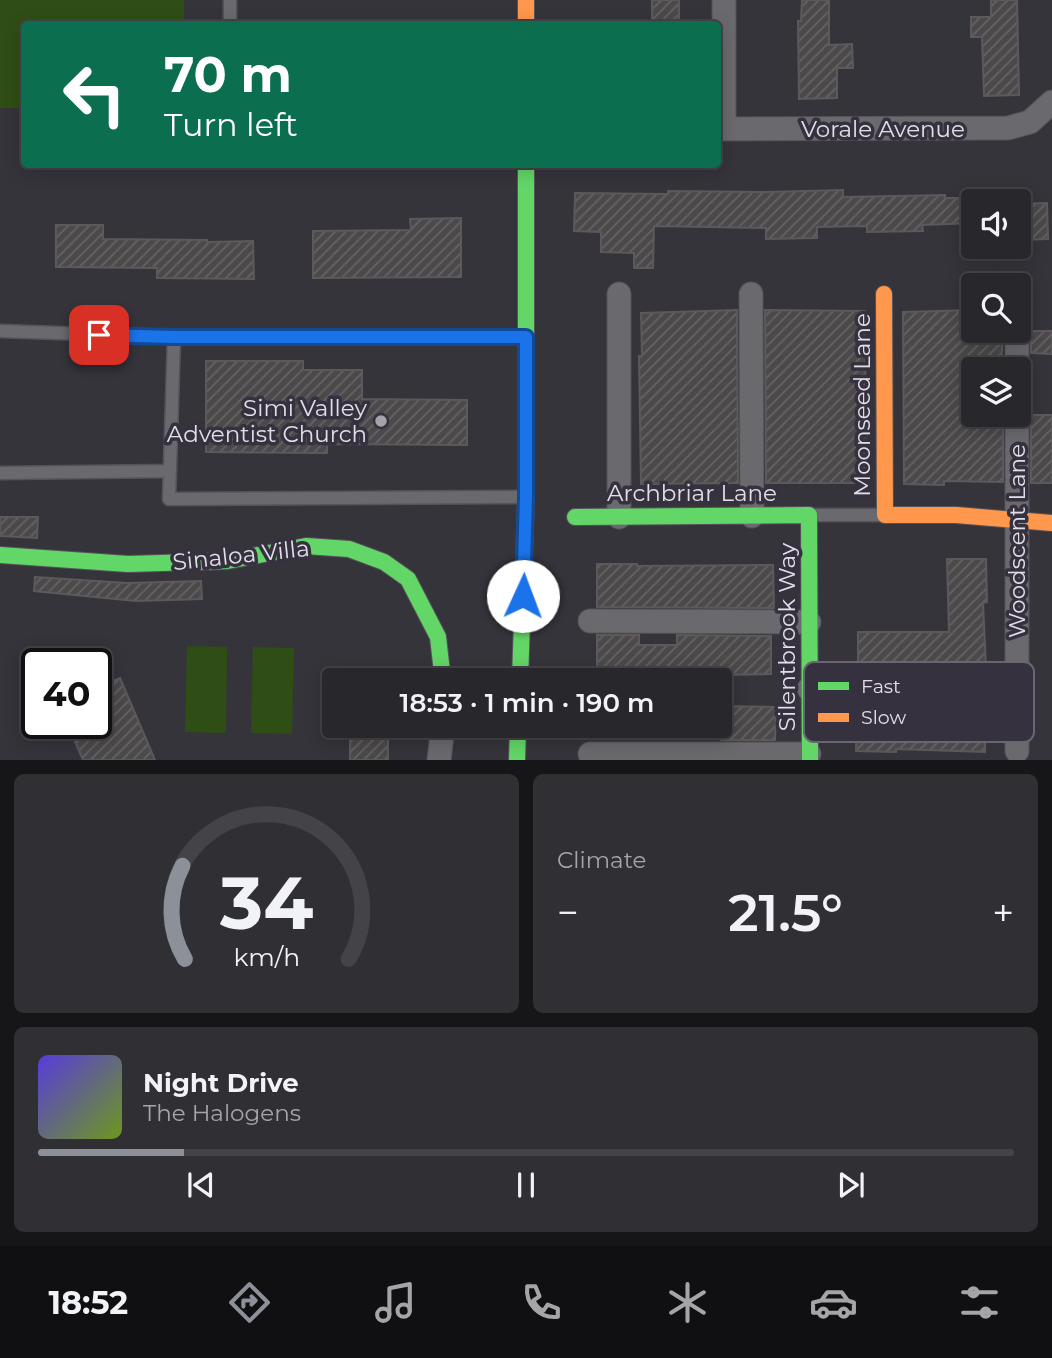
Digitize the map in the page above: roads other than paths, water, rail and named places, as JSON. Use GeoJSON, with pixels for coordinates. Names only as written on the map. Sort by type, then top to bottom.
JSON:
{"type":"FeatureCollection","features":[{"type":"Feature","properties":{"kind":"street"},"geometry":{"type":"LineString","coordinates":[[526,0],[526,21]]}},
{"type":"Feature","properties":{"kind":"street"},"geometry":{"type":"LineString","coordinates":[[721,129],[724,0]]}},
{"type":"Feature","properties":{"kind":"street","name":"Vorale Avenue"},"geometry":{"type":"LineString","coordinates":[[721,129],[1008,128],[1030,122],[1048,106]]}},
{"type":"Feature","properties":{"kind":"street"},"geometry":{"type":"LineString","coordinates":[[520,668],[526,497],[526,168]]}},
{"type":"Feature","properties":{"kind":"street"},"geometry":{"type":"LineString","coordinates":[[619,294],[619,517]]}},
{"type":"Feature","properties":{"kind":"street"},"geometry":{"type":"LineString","coordinates":[[751,294],[752,516]]}},
{"type":"Feature","properties":{"kind":"street","name":"Moonseed Lane"},"geometry":{"type":"LineString","coordinates":[[884,294],[885,516]]}},
{"type":"Feature","properties":{"kind":"street","name":"Woodscent Lane"},"geometry":{"type":"LineString","coordinates":[[1017,427],[1017,662]]}},
{"type":"Feature","properties":{"kind":"street","name":"Archbriar Lane"},"geometry":{"type":"LineString","coordinates":[[575,517],[809,515]]}},
{"type":"Feature","properties":{"kind":"street","name":"Silentbrook Way"},"geometry":{"type":"LineString","coordinates":[[809,515],[809,662]]}},
{"type":"Feature","properties":{"kind":"street"},"geometry":{"type":"LineString","coordinates":[[885,516],[956,516],[1052,523]]}},
{"type":"Feature","properties":{"kind":"street","name":"Sinaloa Villa"},"geometry":{"type":"LineString","coordinates":[[0,555],[128,564],[227,561],[306,546],[349,549],[384,562],[408,579],[438,637],[442,668]]}},
{"type":"Feature","properties":{"kind":"street"},"geometry":{"type":"LineString","coordinates":[[590,621],[809,622]]}},
{"type":"Feature","properties":{"kind":"street"},"geometry":{"type":"LineString","coordinates":[[439,760],[442,738]]}},
{"type":"Feature","properties":{"kind":"street"},"geometry":{"type":"LineString","coordinates":[[517,760],[518,738]]}},
{"type":"Feature","properties":{"kind":"street","name":"Woodscent Lane"},"geometry":{"type":"LineString","coordinates":[[1017,742],[1017,751]]}},
{"type":"Feature","properties":{"kind":"street"},"geometry":{"type":"LineString","coordinates":[[590,754],[809,757]]}},
{"type":"Feature","properties":{"kind":"lane"},"geometry":{"type":"LineString","coordinates":[[230,0],[230,21]]}},
{"type":"Feature","properties":{"kind":"lane"},"geometry":{"type":"LineString","coordinates":[[0,331],[174,337],[526,337]]}},
{"type":"Feature","properties":{"kind":"lane"},"geometry":{"type":"LineString","coordinates":[[174,337],[169,499],[526,497]]}},
{"type":"Feature","properties":{"kind":"lane"},"geometry":{"type":"LineString","coordinates":[[0,473],[169,471]]}},
{"type":"Feature","properties":{"kind":"lane"},"geometry":{"type":"LineString","coordinates":[[809,515],[885,516]]}},
{"type":"Feature","properties":{"kind":"place","name":"Simi Valley Adventist Church"},"geometry":{"type":"Point","coordinates":[381,421]}}]}
